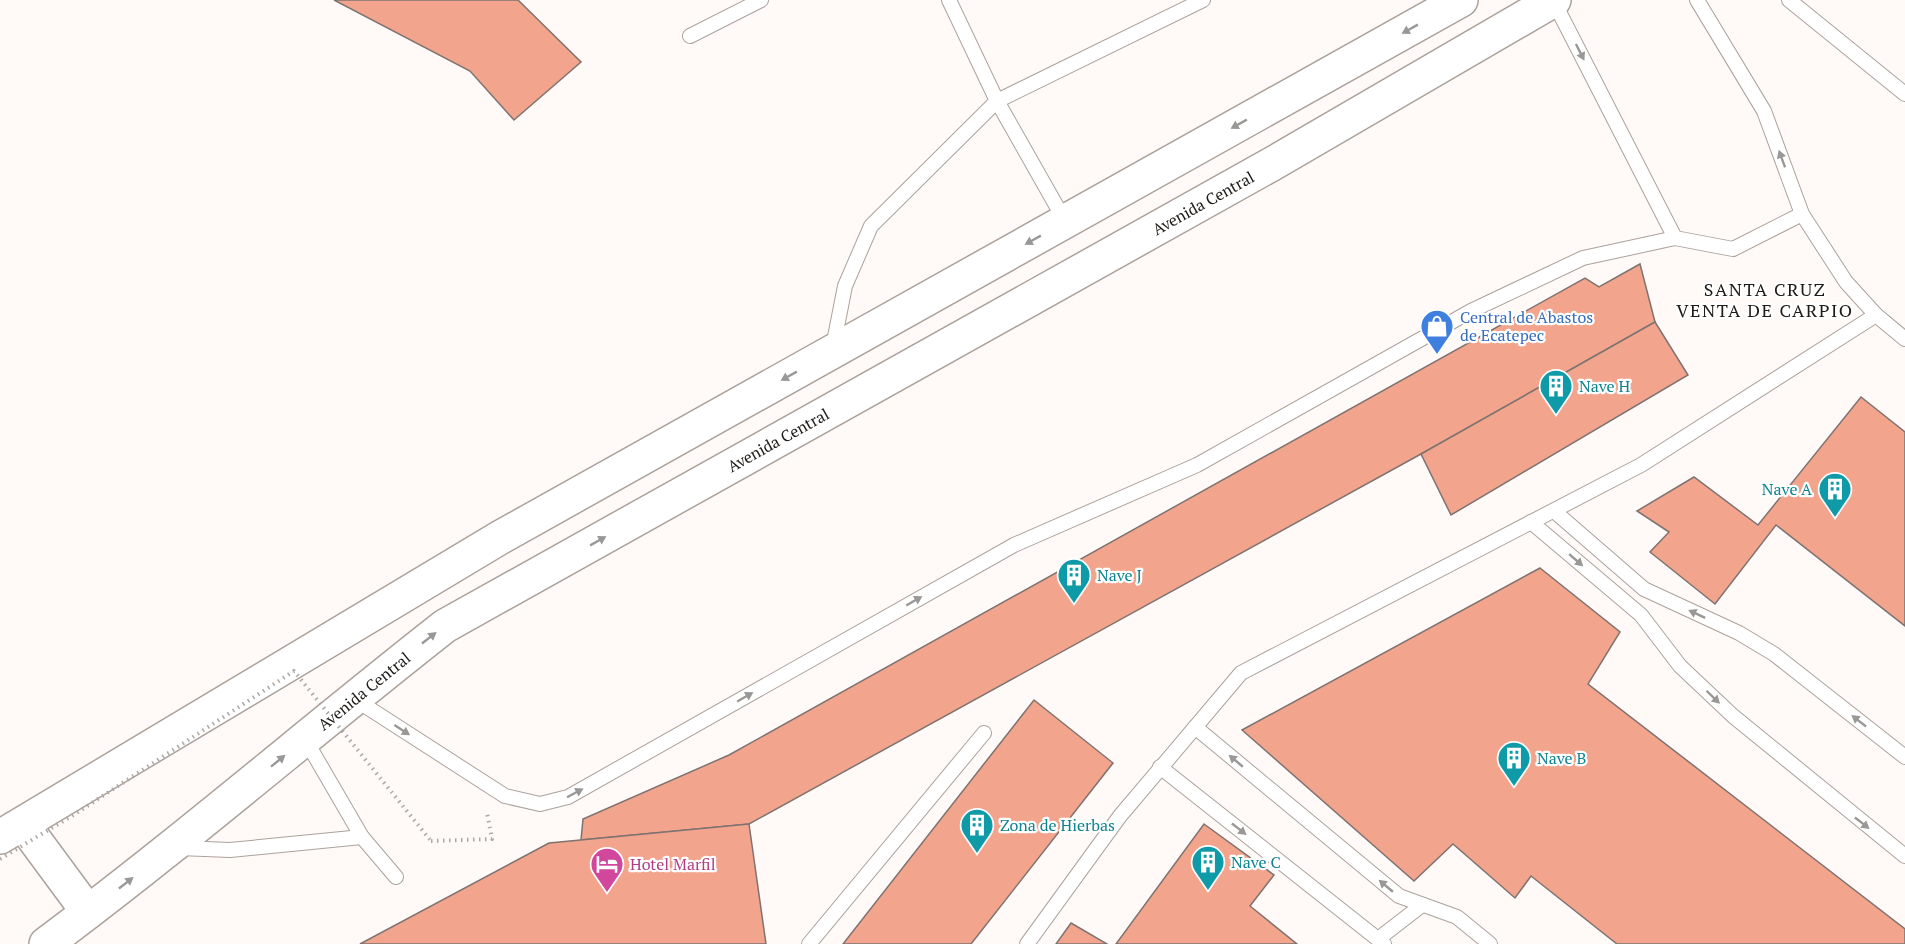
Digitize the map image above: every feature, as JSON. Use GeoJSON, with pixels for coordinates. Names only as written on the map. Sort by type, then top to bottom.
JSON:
{"type":"FeatureCollection","features":[{"type":"Feature","properties":{"kind":"highway"},"geometry":{"type":"LineString","coordinates":[[88,912],[12,830],[501,537],[1461,0]]}},
{"type":"Feature","properties":{"kind":"highway","name":"Avenida Central"},"geometry":{"type":"LineString","coordinates":[[46,944],[171,848],[353,698],[445,626],[1272,164],[1554,0]]}},
{"type":"Feature","properties":{"kind":"lane"},"geometry":{"type":"LineString","coordinates":[[690,36],[761,0]]}},
{"type":"Feature","properties":{"kind":"lane"},"geometry":{"type":"LineString","coordinates":[[949,0],[997,101],[1065,221]]}},
{"type":"Feature","properties":{"kind":"lane"},"geometry":{"type":"LineString","coordinates":[[832,352],[845,286],[871,226],[997,101],[1203,0]]}},
{"type":"Feature","properties":{"kind":"lane"},"geometry":{"type":"LineString","coordinates":[[1554,0],[1675,238]]}},
{"type":"Feature","properties":{"kind":"lane"},"geometry":{"type":"LineString","coordinates":[[1697,0],[1764,111],[1802,214],[1846,282],[1876,315],[1905,339]]}},
{"type":"Feature","properties":{"kind":"lane"},"geometry":{"type":"LineString","coordinates":[[1789,0],[1905,94]]}},
{"type":"Feature","properties":{"kind":"lane"},"geometry":{"type":"LineString","coordinates":[[353,698],[505,796],[540,804],[568,797],[1014,545],[1197,465],[1472,311],[1583,258],[1675,238],[1733,249],[1802,214]]}},
{"type":"Feature","properties":{"kind":"lane"},"geometry":{"type":"LineString","coordinates":[[1026,944],[1120,816],[1241,673],[1641,465],[1876,315]]}},
{"type":"Feature","properties":{"kind":"lane"},"geometry":{"type":"LineString","coordinates":[[1554,511],[1644,589],[1739,633],[1774,654],[1905,757]]}},
{"type":"Feature","properties":{"kind":"lane"},"geometry":{"type":"LineString","coordinates":[[1531,522],[1641,615],[1680,666],[1733,716],[1905,856]]}},
{"type":"Feature","properties":{"kind":"lane"},"geometry":{"type":"LineString","coordinates":[[1641,615],[1644,589]]}},
{"type":"Feature","properties":{"kind":"lane"},"geometry":{"type":"LineString","coordinates":[[1195,727],[1399,896],[1457,917],[1490,944]]}},
{"type":"Feature","properties":{"kind":"lane"},"geometry":{"type":"LineString","coordinates":[[808,944],[984,733]]}},
{"type":"Feature","properties":{"kind":"lane"},"geometry":{"type":"LineString","coordinates":[[305,739],[362,837],[396,877]]}},
{"type":"Feature","properties":{"kind":"lane"},"geometry":{"type":"LineString","coordinates":[[1160,767],[1381,942],[1422,904]]}},
{"type":"Feature","properties":{"kind":"lane"},"geometry":{"type":"LineString","coordinates":[[171,848],[230,850],[362,837]]}},
{"type":"Feature","properties":{"kind":"path"},"geometry":{"type":"LineString","coordinates":[[0,859],[75,814],[294,671],[431,841],[492,839],[487,812]]}},
{"type":"Feature","properties":{"kind":"building"},"geometry":{"type":"Polygon","coordinates":[[[334,0],[518,0],[581,62],[514,120],[470,71],[334,0]]]}},
{"type":"Feature","properties":{"kind":"building","name":"Nave J"},"geometry":{"type":"Polygon","coordinates":[[[1640,264],[1655,322],[1421,454],[749,824],[581,840],[583,819],[729,755],[1585,278],[1599,287],[1640,264]]]}},
{"type":"Feature","properties":{"kind":"building","name":"Nave H"},"geometry":{"type":"Polygon","coordinates":[[[1655,322],[1688,375],[1451,515],[1421,454],[1655,322]]]}},
{"type":"Feature","properties":{"kind":"building","name":"Nave A"},"geometry":{"type":"Polygon","coordinates":[[[1861,397],[1905,432],[1905,626],[1776,525],[1715,604],[1650,552],[1669,532],[1637,511],[1694,477],[1758,525],[1861,397]]]}},
{"type":"Feature","properties":{"kind":"building","name":"Nave B"},"geometry":{"type":"Polygon","coordinates":[[[1540,568],[1620,632],[1588,684],[1905,929],[1905,944],[1617,944],[1531,876],[1515,898],[1453,844],[1414,881],[1242,730],[1540,568]]]}},
{"type":"Feature","properties":{"kind":"building","name":"Zona de Hierbas"},"geometry":{"type":"Polygon","coordinates":[[[1034,700],[1113,763],[971,944],[843,944],[1034,700]]]}},
{"type":"Feature","properties":{"kind":"building","name":"Hotel Marfil"},"geometry":{"type":"Polygon","coordinates":[[[749,824],[766,944],[360,944],[549,843],[749,824]]]}},
{"type":"Feature","properties":{"kind":"building","name":"Nave C"},"geometry":{"type":"Polygon","coordinates":[[[1204,824],[1274,875],[1250,906],[1297,944],[1116,944],[1204,824]]]}},
{"type":"Feature","properties":{"kind":"building"},"geometry":{"type":"Polygon","coordinates":[[[1071,923],[1107,944],[1056,944],[1071,923]]]}},
{"type":"Feature","properties":{"kind":"place","name":"Central de Abastos de Ecatepec"},"geometry":{"type":"Point","coordinates":[1437,355]}},
{"type":"Feature","properties":{"kind":"place","name":"Nave H"},"geometry":{"type":"Point","coordinates":[1556,415]}},
{"type":"Feature","properties":{"kind":"place","name":"Nave A"},"geometry":{"type":"Point","coordinates":[1835,518]}},
{"type":"Feature","properties":{"kind":"place","name":"Nave J"},"geometry":{"type":"Point","coordinates":[1074,604]}},
{"type":"Feature","properties":{"kind":"place","name":"Nave B"},"geometry":{"type":"Point","coordinates":[1514,787]}},
{"type":"Feature","properties":{"kind":"place","name":"Zona de Hierbas"},"geometry":{"type":"Point","coordinates":[977,854]}},
{"type":"Feature","properties":{"kind":"place","name":"Nave C"},"geometry":{"type":"Point","coordinates":[1208,891]}},
{"type":"Feature","properties":{"kind":"place","name":"Hotel Marfil"},"geometry":{"type":"Point","coordinates":[607,893]}},
{"type":"Feature","properties":{"kind":"district","name":"SANTA CRUZ VENTA DE CARPIO"},"geometry":{"type":"Point","coordinates":[1765,299]}}]}
